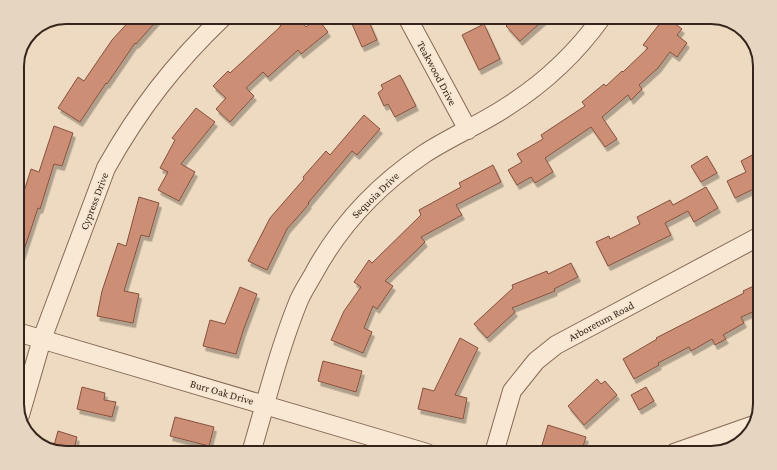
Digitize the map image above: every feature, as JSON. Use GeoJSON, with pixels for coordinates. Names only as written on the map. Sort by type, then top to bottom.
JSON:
{"type":"FeatureCollection","features":[{"type":"Feature","properties":{"kind":"street","name":"Cypress Drive"},"geometry":{"type":"LineString","coordinates":[[24,402],[42,340],[106,168],[120,142],[167,76],[216,24]]}},
{"type":"Feature","properties":{"kind":"street","name":"Teakwood Drive"},"geometry":{"type":"LineString","coordinates":[[411,24],[468,130]]}},
{"type":"Feature","properties":{"kind":"street","name":"Sequoia Drive"},"geometry":{"type":"LineString","coordinates":[[253,446],[284,342],[300,298],[320,261],[352,218],[387,182],[425,154],[507,106],[549,75],[576,48],[596,24]]}},
{"type":"Feature","properties":{"kind":"street","name":"Arboretum Road"},"geometry":{"type":"LineString","coordinates":[[496,446],[512,391],[530,368],[545,353],[556,345],[753,240]]}},
{"type":"Feature","properties":{"kind":"street","name":"Burr Oak Drive"},"geometry":{"type":"LineString","coordinates":[[24,334],[403,446]]}},
{"type":"Feature","properties":{"kind":"street"},"geometry":{"type":"LineString","coordinates":[[694,446],[745,428]]}},
{"type":"Feature","properties":{"kind":"building"},"geometry":{"type":"Polygon","coordinates":[[[127,24],[154,24],[136,44],[135,43],[80,122],[58,108],[78,77],[84,81],[112,40],[127,24]]]}},
{"type":"Feature","properties":{"kind":"building"},"geometry":{"type":"Polygon","coordinates":[[[282,24],[304,24],[306,27],[310,24],[322,24],[328,32],[301,54],[298,50],[268,77],[263,72],[246,88],[254,96],[230,122],[216,109],[226,98],[213,86],[228,71],[230,73],[282,24]]]}},
{"type":"Feature","properties":{"kind":"building"},"geometry":{"type":"Polygon","coordinates":[[[352,24],[370,24],[377,40],[362,47],[352,24]]]}},
{"type":"Feature","properties":{"kind":"building"},"geometry":{"type":"Polygon","coordinates":[[[484,24],[500,59],[479,70],[462,35],[484,24]]]}},
{"type":"Feature","properties":{"kind":"building"},"geometry":{"type":"Polygon","coordinates":[[[508,24],[539,24],[520,41],[506,26],[508,24]]]}},
{"type":"Feature","properties":{"kind":"building"},"geometry":{"type":"Polygon","coordinates":[[[660,24],[675,24],[682,29],[677,35],[687,43],[677,57],[670,52],[658,68],[639,85],[642,89],[631,100],[628,95],[602,117],[617,139],[605,147],[591,127],[545,158],[553,172],[535,183],[531,177],[517,185],[508,170],[522,162],[517,154],[543,139],[541,135],[585,106],[582,102],[604,84],[606,86],[648,48],[643,45],[660,24]]]}},
{"type":"Feature","properties":{"kind":"building"},"geometry":{"type":"Polygon","coordinates":[[[400,75],[416,106],[395,117],[388,104],[384,106],[378,93],[383,89],[381,85],[400,75]]]}},
{"type":"Feature","properties":{"kind":"building"},"geometry":{"type":"Polygon","coordinates":[[[196,108],[215,122],[181,164],[195,172],[179,201],[158,190],[168,172],[160,168],[175,140],[172,138],[196,108]]]}},
{"type":"Feature","properties":{"kind":"building"},"geometry":{"type":"Polygon","coordinates":[[[364,115],[380,129],[357,155],[352,151],[287,229],[267,270],[248,261],[270,218],[326,151],[330,155],[364,115]]]}},
{"type":"Feature","properties":{"kind":"building"},"geometry":{"type":"Polygon","coordinates":[[[54,126],[73,133],[62,166],[54,164],[40,209],[38,208],[24,250],[24,192],[31,169],[39,172],[54,126]]]}},
{"type":"Feature","properties":{"kind":"building"},"geometry":{"type":"Polygon","coordinates":[[[753,155],[753,189],[735,198],[727,181],[746,172],[741,161],[753,155]]]}},
{"type":"Feature","properties":{"kind":"building"},"geometry":{"type":"Polygon","coordinates":[[[707,156],[717,173],[701,182],[691,166],[707,156]]]}},
{"type":"Feature","properties":{"kind":"building"},"geometry":{"type":"Polygon","coordinates":[[[493,165],[501,182],[456,205],[462,215],[421,237],[425,242],[385,281],[393,286],[377,309],[373,306],[364,328],[372,332],[363,353],[331,340],[344,311],[361,287],[354,282],[369,260],[372,263],[421,215],[419,210],[461,187],[459,183],[493,165]]]}},
{"type":"Feature","properties":{"kind":"building"},"geometry":{"type":"Polygon","coordinates":[[[706,187],[718,208],[694,222],[688,211],[665,223],[671,235],[608,266],[596,242],[609,236],[610,239],[640,224],[637,217],[670,200],[673,205],[706,187]]]}},
{"type":"Feature","properties":{"kind":"building"},"geometry":{"type":"Polygon","coordinates":[[[139,197],[159,203],[149,237],[141,235],[124,291],[139,294],[133,323],[97,316],[102,291],[118,243],[126,246],[139,197]]]}},
{"type":"Feature","properties":{"kind":"building"},"geometry":{"type":"Polygon","coordinates":[[[571,263],[578,277],[554,289],[555,291],[512,308],[515,312],[487,338],[474,324],[513,288],[512,285],[547,271],[548,274],[571,263]]]}},
{"type":"Feature","properties":{"kind":"building"},"geometry":{"type":"Polygon","coordinates":[[[753,286],[753,312],[741,317],[744,323],[723,335],[726,339],[715,345],[712,339],[691,351],[689,347],[658,363],[659,365],[634,379],[623,359],[657,339],[656,338],[744,293],[743,291],[753,286]]]}},
{"type":"Feature","properties":{"kind":"building"},"geometry":{"type":"Polygon","coordinates":[[[240,287],[257,294],[236,354],[203,346],[210,320],[225,324],[240,287]]]}},
{"type":"Feature","properties":{"kind":"building"},"geometry":{"type":"Polygon","coordinates":[[[460,338],[478,348],[455,395],[467,398],[463,419],[418,409],[423,388],[434,391],[460,338]]]}},
{"type":"Feature","properties":{"kind":"building"},"geometry":{"type":"Polygon","coordinates":[[[323,361],[362,371],[356,392],[318,381],[323,361]]]}},
{"type":"Feature","properties":{"kind":"building"},"geometry":{"type":"Polygon","coordinates":[[[597,379],[601,384],[605,381],[617,395],[584,425],[568,406],[597,379]]]}},
{"type":"Feature","properties":{"kind":"building"},"geometry":{"type":"Polygon","coordinates":[[[82,387],[105,393],[104,400],[116,402],[112,417],[77,409],[82,387]]]}},
{"type":"Feature","properties":{"kind":"building"},"geometry":{"type":"Polygon","coordinates":[[[646,387],[654,401],[639,410],[631,395],[646,387]]]}},
{"type":"Feature","properties":{"kind":"building"},"geometry":{"type":"Polygon","coordinates":[[[175,417],[214,427],[209,446],[170,436],[175,417]]]}},
{"type":"Feature","properties":{"kind":"building"},"geometry":{"type":"Polygon","coordinates":[[[548,425],[586,437],[583,446],[542,445],[548,425]]]}},
{"type":"Feature","properties":{"kind":"building"},"geometry":{"type":"Polygon","coordinates":[[[58,431],[77,437],[75,446],[54,445],[58,431]]]}}]}
